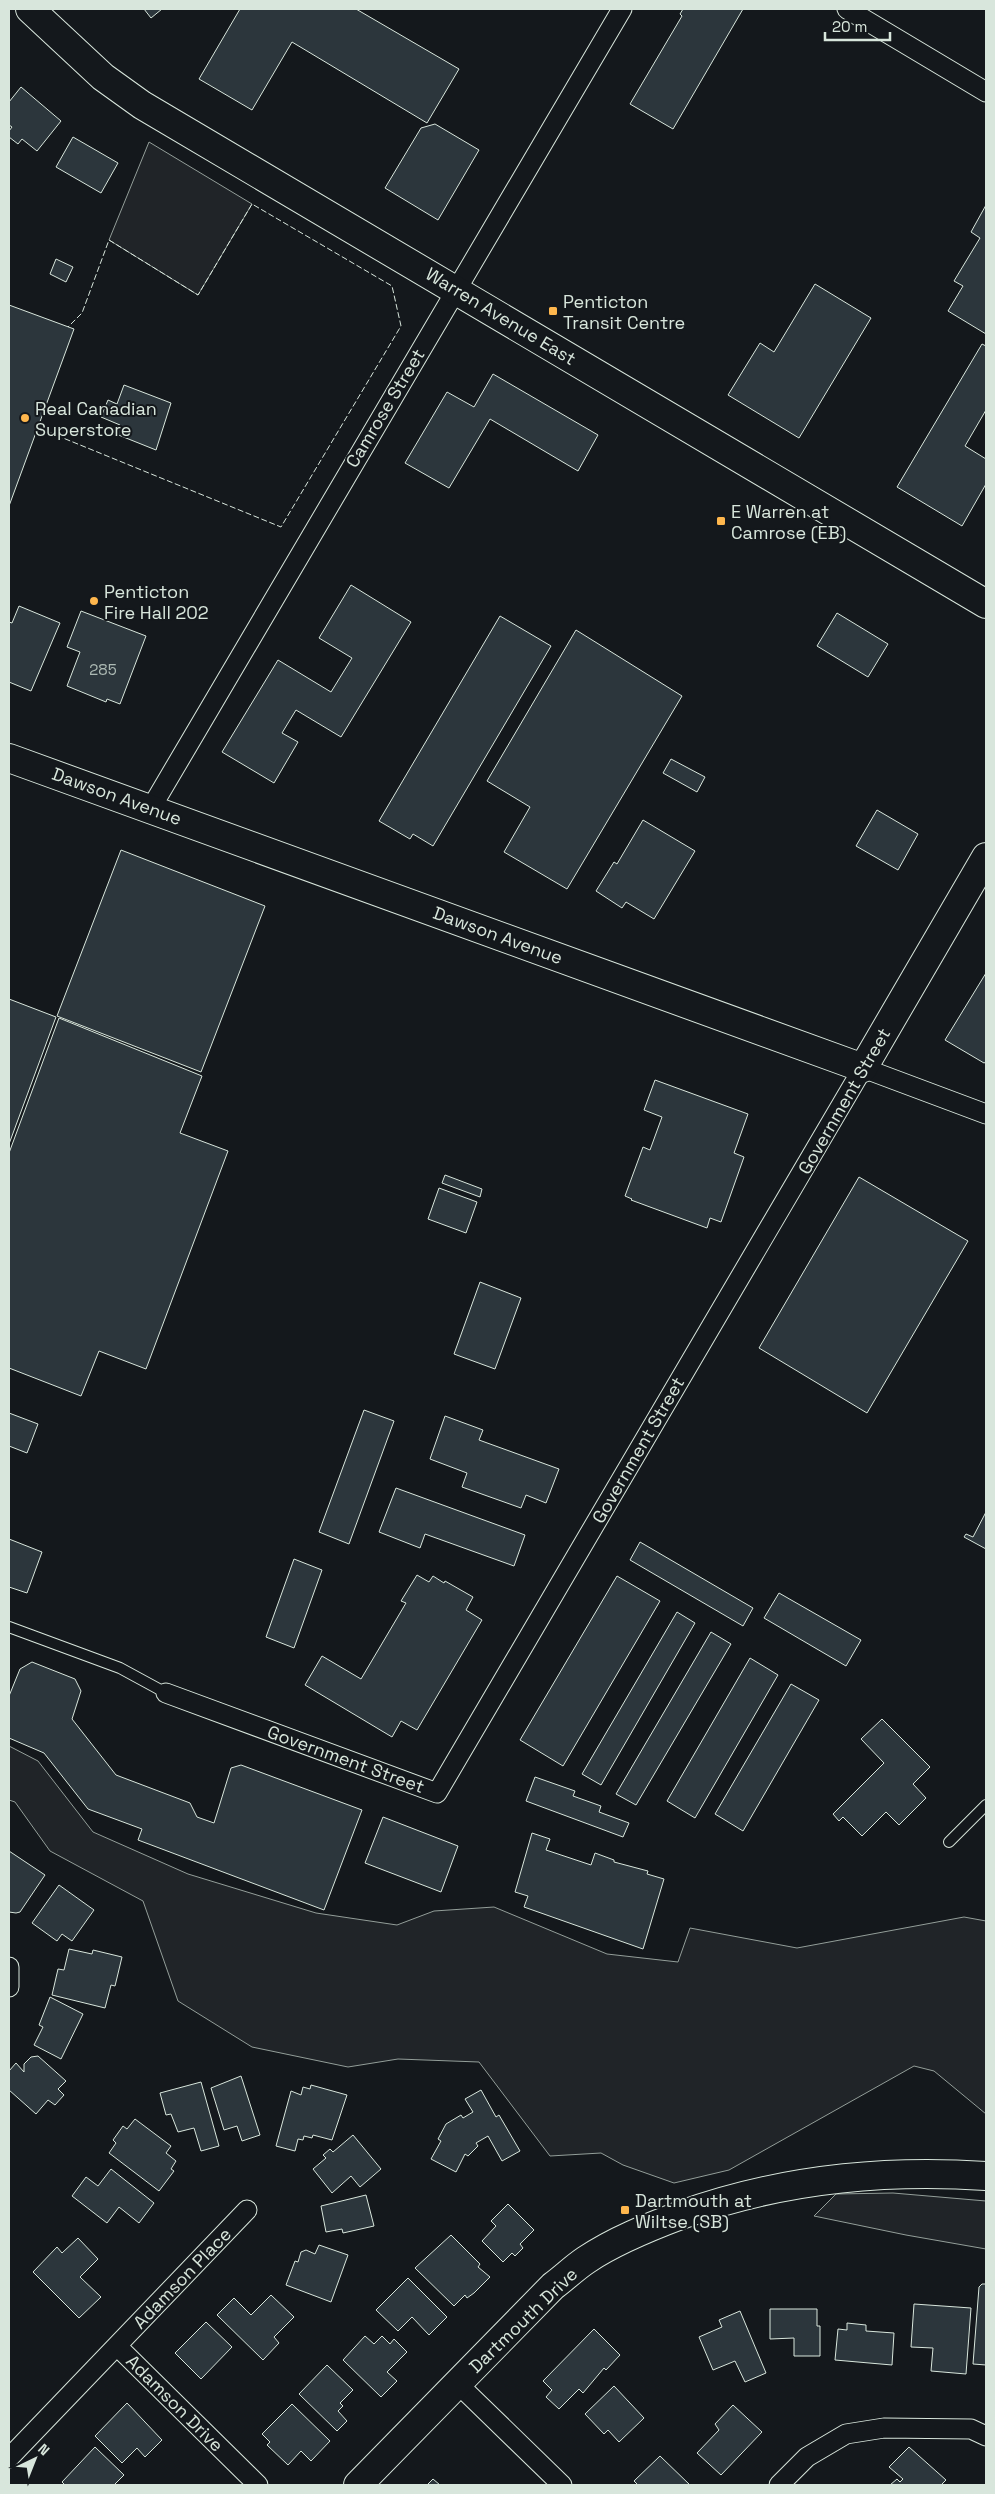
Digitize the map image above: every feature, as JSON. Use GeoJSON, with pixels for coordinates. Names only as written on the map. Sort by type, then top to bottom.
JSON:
{"type":"FeatureCollection","features":[{"type":"Feature","properties":{"kind":"street","name":"Warren Avenue East"},"geometry":{"type":"LineString","coordinates":[[30,9],[103,77],[142,105],[986,604]]}},
{"type":"Feature","properties":{"kind":"street","name":"Camrose Street"},"geometry":{"type":"LineString","coordinates":[[150,808],[622,9]]}},
{"type":"Feature","properties":{"kind":"street"},"geometry":{"type":"LineString","coordinates":[[846,9],[986,92]]}},
{"type":"Feature","properties":{"kind":"street","name":"Dawson Avenue"},"geometry":{"type":"LineString","coordinates":[[9,758],[986,1114]]}},
{"type":"Feature","properties":{"kind":"street","name":"Government Street"},"geometry":{"type":"LineString","coordinates":[[166,1693],[436,1793],[986,857]]}},
{"type":"Feature","properties":{"kind":"street"},"geometry":{"type":"LineString","coordinates":[[9,1967],[9,1987]]}},
{"type":"Feature","properties":{"kind":"street","name":"Dartmouth Drive"},"geometry":{"type":"LineString","coordinates":[[358,2485],[553,2286],[586,2260],[662,2222],[740,2196],[821,2179],[904,2174],[986,2176]]}},
{"type":"Feature","properties":{"kind":"street","name":"Adamson Place"},"geometry":{"type":"LineString","coordinates":[[117,2346],[247,2210]]}},
{"type":"Feature","properties":{"kind":"street","name":"Adamson Drive"},"geometry":{"type":"LineString","coordinates":[[9,2458],[117,2346],[258,2485]]}},
{"type":"Feature","properties":{"kind":"street"},"geometry":{"type":"LineString","coordinates":[[458,2384],[562,2485]]}},
{"type":"Feature","properties":{"kind":"street"},"geometry":{"type":"LineString","coordinates":[[779,2485],[807,2457],[846,2434],[884,2428],[971,2429],[986,2436]]}},
{"type":"Feature","properties":{"kind":"lane"},"geometry":{"type":"LineString","coordinates":[[9,1627],[120,1668],[166,1693]]}},
{"type":"Feature","properties":{"kind":"lane"},"geometry":{"type":"LineString","coordinates":[[949,1842],[986,1805]]}},
{"type":"Feature","properties":{"kind":"shaded area"},"geometry":{"type":"Polygon","coordinates":[[[149,142],[252,204],[198,295],[109,240],[149,142]]]}},
{"type":"Feature","properties":{"kind":"shaded area"},"geometry":{"type":"Polygon","coordinates":[[[9,1746],[38,1761],[93,1832],[188,1874],[316,1913],[397,1925],[434,1911],[494,1907],[607,1954],[678,1962],[690,1928],[797,1948],[964,1917],[986,1921],[986,2114],[934,2071],[914,2066],[729,2170],[674,2183],[623,2165],[601,2153],[550,2156],[479,2062],[398,2059],[348,2067],[252,2047],[178,2001],[143,1901],[50,1851],[15,1802],[9,1800],[9,1746]]]}},
{"type":"Feature","properties":{"kind":"shaded area"},"geometry":{"type":"Polygon","coordinates":[[[893,2193],[986,2201],[986,2249],[814,2216],[836,2194],[893,2193]]]}},
{"type":"Feature","properties":{"kind":"building"},"geometry":{"type":"Polygon","coordinates":[[[144,9],[162,9],[151,18],[144,9]]]}},
{"type":"Feature","properties":{"kind":"building"},"geometry":{"type":"Polygon","coordinates":[[[240,9],[356,9],[459,69],[427,123],[292,42],[252,110],[199,79],[240,9]]]}},
{"type":"Feature","properties":{"kind":"building"},"geometry":{"type":"Polygon","coordinates":[[[683,9],[743,9],[673,129],[630,104],[682,16],[680,14],[683,9]]]}},
{"type":"Feature","properties":{"kind":"building"},"geometry":{"type":"Polygon","coordinates":[[[21,87],[61,121],[37,151],[22,139],[18,144],[9,137],[9,131],[12,127],[9,125],[9,102],[21,87]]]}},
{"type":"Feature","properties":{"kind":"building"},"geometry":{"type":"Polygon","coordinates":[[[435,124],[479,150],[438,220],[385,188],[421,128],[435,124]]]}},
{"type":"Feature","properties":{"kind":"building"},"geometry":{"type":"Polygon","coordinates":[[[73,137],[118,163],[101,193],[56,167],[73,137]]]}},
{"type":"Feature","properties":{"kind":"building"},"geometry":{"type":"Polygon","coordinates":[[[986,205],[986,334],[948,311],[963,286],[954,281],[980,238],[971,232],[986,205]]]}},
{"type":"Feature","properties":{"kind":"building"},"geometry":{"type":"Polygon","coordinates":[[[56,259],[73,267],[66,282],[50,274],[56,259]]]}},
{"type":"Feature","properties":{"kind":"building"},"geometry":{"type":"Polygon","coordinates":[[[815,284],[871,318],[799,438],[728,395],[760,343],[774,352],[815,284]]]}},
{"type":"Feature","properties":{"kind":"building","name":"Real Canadian Superstore"},"geometry":{"type":"Polygon","coordinates":[[[9,305],[74,329],[9,506],[9,305]]]}},
{"type":"Feature","properties":{"kind":"building"},"geometry":{"type":"Polygon","coordinates":[[[982,344],[986,346],[986,410],[965,446],[986,459],[986,484],[962,526],[897,487],[982,344]]]}},
{"type":"Feature","properties":{"kind":"building"},"geometry":{"type":"Polygon","coordinates":[[[493,374],[598,435],[578,471],[490,419],[449,488],[405,463],[447,392],[474,407],[493,374]]]}},
{"type":"Feature","properties":{"kind":"building"},"geometry":{"type":"Polygon","coordinates":[[[124,385],[171,403],[156,450],[116,434],[120,425],[101,417],[108,400],[117,404],[124,385]]]}},
{"type":"Feature","properties":{"kind":"building"},"geometry":{"type":"Polygon","coordinates":[[[351,585],[411,622],[341,737],[296,710],[282,733],[298,742],[274,783],[222,752],[278,660],[331,692],[352,658],[319,638],[351,585]]]}},
{"type":"Feature","properties":{"kind":"building"},"geometry":{"type":"Polygon","coordinates":[[[19,606],[60,623],[31,691],[9,682],[9,622],[12,623],[19,606]]]}},
{"type":"Feature","properties":{"kind":"building"},"geometry":{"type":"Polygon","coordinates":[[[81,611],[146,636],[120,704],[107,699],[106,702],[67,686],[80,652],[67,647],[81,611]]]}},
{"type":"Feature","properties":{"kind":"building"},"geometry":{"type":"Polygon","coordinates":[[[837,613],[888,644],[868,677],[817,646],[837,613]]]}},
{"type":"Feature","properties":{"kind":"building"},"geometry":{"type":"Polygon","coordinates":[[[500,616],[551,646],[433,846],[413,834],[410,839],[379,821],[500,616]]]}},
{"type":"Feature","properties":{"kind":"building"},"geometry":{"type":"Polygon","coordinates":[[[576,630],[682,696],[567,889],[504,852],[530,807],[487,781],[576,630]]]}},
{"type":"Feature","properties":{"kind":"building"},"geometry":{"type":"Polygon","coordinates":[[[671,759],[705,777],[697,792],[663,773],[671,759]]]}},
{"type":"Feature","properties":{"kind":"building"},"geometry":{"type":"Polygon","coordinates":[[[877,810],[918,834],[898,870],[856,846],[877,810]]]}},
{"type":"Feature","properties":{"kind":"building"},"geometry":{"type":"Polygon","coordinates":[[[643,820],[695,851],[654,919],[626,902],[622,908],[596,891],[614,862],[617,864],[643,820]]]}},
{"type":"Feature","properties":{"kind":"building"},"geometry":{"type":"Polygon","coordinates":[[[121,850],[265,906],[201,1072],[57,1016],[121,850]]]}},
{"type":"Feature","properties":{"kind":"building"},"geometry":{"type":"Polygon","coordinates":[[[986,973],[986,1062],[984,1063],[945,1040],[986,973]]]}},
{"type":"Feature","properties":{"kind":"building"},"geometry":{"type":"Polygon","coordinates":[[[9,999],[56,1017],[9,1144],[9,999]]]}},
{"type":"Feature","properties":{"kind":"building"},"geometry":{"type":"Polygon","coordinates":[[[59,1018],[202,1076],[180,1133],[228,1151],[146,1369],[99,1351],[81,1396],[9,1368],[9,1153],[59,1018]]]}},
{"type":"Feature","properties":{"kind":"building"},"geometry":{"type":"Polygon","coordinates":[[[655,1080],[748,1114],[734,1153],[744,1157],[721,1222],[710,1218],[707,1228],[631,1200],[625,1196],[643,1147],[650,1150],[662,1117],[644,1110],[655,1080]]]}},
{"type":"Feature","properties":{"kind":"building"},"geometry":{"type":"Polygon","coordinates":[[[445,1175],[482,1189],[480,1197],[442,1183],[445,1175]]]}},
{"type":"Feature","properties":{"kind":"building"},"geometry":{"type":"Polygon","coordinates":[[[859,1177],[968,1241],[867,1413],[759,1348],[859,1177]]]}},
{"type":"Feature","properties":{"kind":"building"},"geometry":{"type":"Polygon","coordinates":[[[439,1188],[477,1202],[466,1233],[428,1219],[439,1188]]]}},
{"type":"Feature","properties":{"kind":"building"},"geometry":{"type":"Polygon","coordinates":[[[480,1282],[521,1298],[495,1369],[454,1354],[480,1282]]]}},
{"type":"Feature","properties":{"kind":"building"},"geometry":{"type":"Polygon","coordinates":[[[364,1410],[394,1421],[349,1544],[319,1532],[364,1410]]]}},
{"type":"Feature","properties":{"kind":"building"},"geometry":{"type":"Polygon","coordinates":[[[9,1413],[38,1424],[27,1453],[9,1446],[9,1413]]]}},
{"type":"Feature","properties":{"kind":"building"},"geometry":{"type":"Polygon","coordinates":[[[445,1416],[483,1430],[479,1440],[559,1469],[546,1503],[526,1495],[521,1508],[462,1487],[467,1473],[430,1459],[445,1416]]]}},
{"type":"Feature","properties":{"kind":"building"},"geometry":{"type":"Polygon","coordinates":[[[396,1488],[525,1535],[514,1566],[425,1534],[420,1548],[379,1532],[396,1488]]]}},
{"type":"Feature","properties":{"kind":"building"},"geometry":{"type":"Polygon","coordinates":[[[986,1512],[986,1549],[964,1537],[966,1534],[973,1537],[986,1512]]]}},
{"type":"Feature","properties":{"kind":"building"},"geometry":{"type":"Polygon","coordinates":[[[9,1539],[42,1552],[27,1593],[9,1587],[9,1539]]]}},
{"type":"Feature","properties":{"kind":"building"},"geometry":{"type":"Polygon","coordinates":[[[640,1542],[753,1608],[743,1626],[630,1560],[640,1542]]]}},
{"type":"Feature","properties":{"kind":"building"},"geometry":{"type":"Polygon","coordinates":[[[294,1559],[322,1570],[294,1648],[266,1637],[294,1559]]]}},
{"type":"Feature","properties":{"kind":"building"},"geometry":{"type":"Polygon","coordinates":[[[417,1575],[429,1582],[433,1576],[473,1597],[466,1610],[482,1620],[417,1730],[401,1721],[392,1737],[305,1685],[322,1656],[361,1679],[406,1603],[401,1601],[417,1575]]]}},
{"type":"Feature","properties":{"kind":"building"},"geometry":{"type":"Polygon","coordinates":[[[617,1576],[660,1601],[563,1766],[520,1740],[617,1576]]]}},
{"type":"Feature","properties":{"kind":"building"},"geometry":{"type":"Polygon","coordinates":[[[779,1593],[861,1640],[846,1666],[764,1618],[779,1593]]]}},
{"type":"Feature","properties":{"kind":"building"},"geometry":{"type":"Polygon","coordinates":[[[677,1612],[695,1623],[601,1785],[582,1774],[677,1612]]]}},
{"type":"Feature","properties":{"kind":"building"},"geometry":{"type":"Polygon","coordinates":[[[711,1632],[731,1644],[636,1805],[616,1794],[711,1632]]]}},
{"type":"Feature","properties":{"kind":"building"},"geometry":{"type":"Polygon","coordinates":[[[750,1658],[778,1675],[695,1818],[667,1801],[750,1658]]]}},
{"type":"Feature","properties":{"kind":"building"},"geometry":{"type":"Polygon","coordinates":[[[32,1662],[75,1679],[81,1691],[72,1719],[116,1775],[190,1803],[197,1817],[214,1823],[231,1768],[241,1765],[362,1810],[324,1910],[138,1840],[142,1829],[88,1809],[44,1753],[9,1738],[9,1696],[20,1669],[32,1662]]]}},
{"type":"Feature","properties":{"kind":"building"},"geometry":{"type":"Polygon","coordinates":[[[791,1684],[819,1700],[743,1831],[715,1814],[791,1684]]]}},
{"type":"Feature","properties":{"kind":"building"},"geometry":{"type":"Polygon","coordinates":[[[882,1719],[930,1767],[913,1784],[926,1798],[899,1825],[886,1812],[862,1836],[843,1817],[839,1821],[833,1814],[884,1763],[861,1739],[882,1719]]]}},
{"type":"Feature","properties":{"kind":"building"},"geometry":{"type":"Polygon","coordinates":[[[535,1777],[575,1791],[573,1796],[601,1806],[599,1812],[629,1823],[623,1837],[526,1801],[535,1777]]]}},
{"type":"Feature","properties":{"kind":"building"},"geometry":{"type":"Polygon","coordinates":[[[383,1817],[458,1846],[441,1892],[365,1863],[383,1817]]]}},
{"type":"Feature","properties":{"kind":"building"},"geometry":{"type":"Polygon","coordinates":[[[532,1833],[550,1839],[546,1850],[591,1865],[595,1853],[614,1860],[614,1862],[648,1871],[647,1874],[664,1879],[643,1949],[524,1907],[528,1896],[515,1892],[532,1833]]]}},
{"type":"Feature","properties":{"kind":"building"},"geometry":{"type":"Polygon","coordinates":[[[9,1851],[45,1875],[20,1912],[16,1913],[9,1912],[9,1851]]]}},
{"type":"Feature","properties":{"kind":"building"},"geometry":{"type":"Polygon","coordinates":[[[59,1885],[94,1910],[72,1941],[62,1934],[57,1941],[32,1923],[59,1885]]]}},
{"type":"Feature","properties":{"kind":"building"},"geometry":{"type":"Polygon","coordinates":[[[69,1949],[92,1954],[93,1950],[122,1957],[115,1986],[111,1985],[105,2008],[52,1995],[58,1969],[64,1970],[69,1949]]]}},
{"type":"Feature","properties":{"kind":"building"},"geometry":{"type":"Polygon","coordinates":[[[50,1997],[83,2014],[61,2059],[34,2045],[43,2027],[39,2025],[50,1997]]]}},
{"type":"Feature","properties":{"kind":"building"},"geometry":{"type":"Polygon","coordinates":[[[38,2056],[66,2081],[58,2089],[64,2095],[55,2105],[48,2100],[36,2114],[9,2090],[9,2071],[16,2063],[24,2072],[24,2064],[31,2057],[38,2056]]]}},
{"type":"Feature","properties":{"kind":"building"},"geometry":{"type":"Polygon","coordinates":[[[241,2076],[260,2135],[242,2141],[237,2126],[224,2130],[211,2088],[241,2076]]]}},
{"type":"Feature","properties":{"kind":"building"},"geometry":{"type":"Polygon","coordinates":[[[201,2082],[219,2146],[201,2151],[194,2128],[178,2132],[171,2114],[166,2115],[160,2093],[201,2082]]]}},
{"type":"Feature","properties":{"kind":"building"},"geometry":{"type":"Polygon","coordinates":[[[311,2085],[347,2095],[332,2140],[313,2135],[312,2138],[304,2136],[303,2140],[298,2139],[295,2151],[276,2146],[291,2091],[301,2095],[303,2087],[310,2089],[311,2085]]]}},
{"type":"Feature","properties":{"kind":"building"},"geometry":{"type":"Polygon","coordinates":[[[481,2090],[496,2117],[499,2115],[520,2151],[502,2161],[488,2136],[476,2143],[478,2146],[468,2156],[465,2154],[456,2172],[431,2159],[441,2141],[438,2139],[446,2124],[461,2115],[463,2118],[473,2112],[465,2099],[481,2090]]]}},
{"type":"Feature","properties":{"kind":"building"},"geometry":{"type":"Polygon","coordinates":[[[135,2119],[171,2146],[166,2153],[176,2161],[171,2169],[174,2171],[159,2191],[109,2153],[116,2143],[113,2140],[123,2126],[127,2129],[135,2119]]]}},
{"type":"Feature","properties":{"kind":"building"},"geometry":{"type":"Polygon","coordinates":[[[353,2135],[381,2169],[360,2187],[351,2176],[332,2193],[313,2169],[326,2158],[323,2155],[330,2149],[333,2152],[353,2135]]]}},
{"type":"Feature","properties":{"kind":"building"},"geometry":{"type":"Polygon","coordinates":[[[111,2169],[154,2203],[139,2223],[119,2207],[107,2223],[72,2196],[86,2177],[98,2186],[111,2169]]]}},
{"type":"Feature","properties":{"kind":"building"},"geometry":{"type":"Polygon","coordinates":[[[366,2195],[374,2226],[343,2233],[342,2229],[326,2232],[321,2206],[366,2195]]]}},
{"type":"Feature","properties":{"kind":"building"},"geometry":{"type":"Polygon","coordinates":[[[508,2204],[534,2230],[520,2244],[523,2248],[515,2256],[512,2253],[503,2262],[482,2241],[496,2226],[491,2221],[508,2204]]]}},
{"type":"Feature","properties":{"kind":"building"},"geometry":{"type":"Polygon","coordinates":[[[451,2235],[480,2264],[478,2267],[490,2277],[474,2293],[467,2298],[465,2295],[454,2306],[415,2268],[451,2235]]]}},
{"type":"Feature","properties":{"kind":"building"},"geometry":{"type":"Polygon","coordinates":[[[78,2238],[98,2259],[80,2277],[101,2297],[79,2318],[33,2272],[57,2247],[62,2253],[78,2238]]]}},
{"type":"Feature","properties":{"kind":"building"},"geometry":{"type":"Polygon","coordinates":[[[319,2245],[348,2255],[331,2302],[286,2285],[295,2261],[298,2262],[301,2252],[306,2250],[315,2254],[319,2245]]]}},
{"type":"Feature","properties":{"kind":"building"},"geometry":{"type":"Polygon","coordinates":[[[408,2278],[447,2317],[429,2335],[412,2317],[398,2331],[376,2310],[408,2278]]]}},
{"type":"Feature","properties":{"kind":"building"},"geometry":{"type":"Polygon","coordinates":[[[982,2284],[986,2284],[986,2365],[973,2364],[979,2287],[982,2284]]]}},
{"type":"Feature","properties":{"kind":"building"},"geometry":{"type":"Polygon","coordinates":[[[271,2295],[294,2317],[274,2337],[279,2343],[263,2360],[217,2315],[234,2298],[251,2315],[271,2295]]]}},
{"type":"Feature","properties":{"kind":"building"},"geometry":{"type":"Polygon","coordinates":[[[914,2304],[971,2308],[966,2374],[931,2371],[933,2348],[911,2347],[914,2304]]]}},
{"type":"Feature","properties":{"kind":"building"},"geometry":{"type":"Polygon","coordinates":[[[770,2309],[817,2309],[817,2326],[820,2326],[820,2356],[794,2356],[794,2338],[770,2339],[770,2309]]]}},
{"type":"Feature","properties":{"kind":"building"},"geometry":{"type":"Polygon","coordinates":[[[740,2311],[766,2373],[745,2382],[735,2361],[713,2370],[699,2337],[722,2327],[719,2320],[740,2311]]]}},
{"type":"Feature","properties":{"kind":"building"},"geometry":{"type":"Polygon","coordinates":[[[206,2322],[232,2347],[201,2379],[175,2353],[206,2322]]]}},
{"type":"Feature","properties":{"kind":"building"},"geometry":{"type":"Polygon","coordinates":[[[847,2323],[866,2325],[866,2331],[894,2333],[892,2365],[835,2360],[838,2329],[847,2330],[847,2323]]]}},
{"type":"Feature","properties":{"kind":"building"},"geometry":{"type":"Polygon","coordinates":[[[594,2329],[620,2355],[606,2370],[604,2368],[583,2393],[579,2389],[559,2409],[546,2397],[552,2390],[543,2381],[594,2329]]]}},
{"type":"Feature","properties":{"kind":"building"},"geometry":{"type":"Polygon","coordinates":[[[365,2336],[374,2344],[382,2336],[390,2344],[394,2339],[407,2352],[387,2372],[397,2381],[381,2397],[343,2360],[365,2336]]]}},
{"type":"Feature","properties":{"kind":"building"},"geometry":{"type":"Polygon","coordinates":[[[327,2365],[353,2390],[340,2403],[343,2406],[338,2411],[347,2421],[337,2431],[299,2394],[327,2365]]]}},
{"type":"Feature","properties":{"kind":"building"},"geometry":{"type":"Polygon","coordinates":[[[614,2386],[644,2418],[619,2442],[608,2430],[604,2434],[585,2414],[614,2386]]]}},
{"type":"Feature","properties":{"kind":"building"},"geometry":{"type":"Polygon","coordinates":[[[127,2403],[162,2440],[145,2457],[137,2448],[122,2463],[95,2436],[127,2403]]]}},
{"type":"Feature","properties":{"kind":"building"},"geometry":{"type":"Polygon","coordinates":[[[292,2404],[330,2441],[311,2461],[301,2451],[288,2465],[267,2445],[270,2442],[262,2434],[292,2404]]]}},
{"type":"Feature","properties":{"kind":"building"},"geometry":{"type":"Polygon","coordinates":[[[733,2405],[762,2432],[721,2475],[697,2453],[719,2430],[715,2424],[733,2405]]]}},
{"type":"Feature","properties":{"kind":"building"},"geometry":{"type":"Polygon","coordinates":[[[95,2447],[124,2475],[114,2485],[65,2485],[62,2482],[95,2447]]]}},
{"type":"Feature","properties":{"kind":"building"},"geometry":{"type":"Polygon","coordinates":[[[909,2447],[946,2480],[941,2485],[890,2485],[897,2479],[900,2482],[903,2479],[889,2467],[909,2447]]]}},
{"type":"Feature","properties":{"kind":"building"},"geometry":{"type":"Polygon","coordinates":[[[660,2456],[690,2485],[638,2485],[634,2481],[660,2456]]]}},
{"type":"Feature","properties":{"kind":"building"},"geometry":{"type":"Polygon","coordinates":[[[433,2479],[440,2485],[427,2485],[433,2479]]]}},
{"type":"Feature","properties":{"kind":"fence"},"geometry":{"type":"LineString","coordinates":[[41,429],[281,527],[401,326],[392,286],[252,204],[198,295],[109,240],[82,313],[68,327]]}},
{"type":"Feature","properties":{"kind":"place","name":"Penticton Transit Centre"},"geometry":{"type":"Point","coordinates":[553,311]}},
{"type":"Feature","properties":{"kind":"place","name":"Real Canadian Superstore"},"geometry":{"type":"Point","coordinates":[25,418]}},
{"type":"Feature","properties":{"kind":"place","name":"E Warren at Camrose (EB)"},"geometry":{"type":"Point","coordinates":[721,521]}},
{"type":"Feature","properties":{"kind":"place","name":"Penticton Fire Hall 202"},"geometry":{"type":"Point","coordinates":[94,601]}},
{"type":"Feature","properties":{"kind":"place","name":"Dartmouth at Wiltse (SB)"},"geometry":{"type":"Point","coordinates":[625,2210]}}]}
